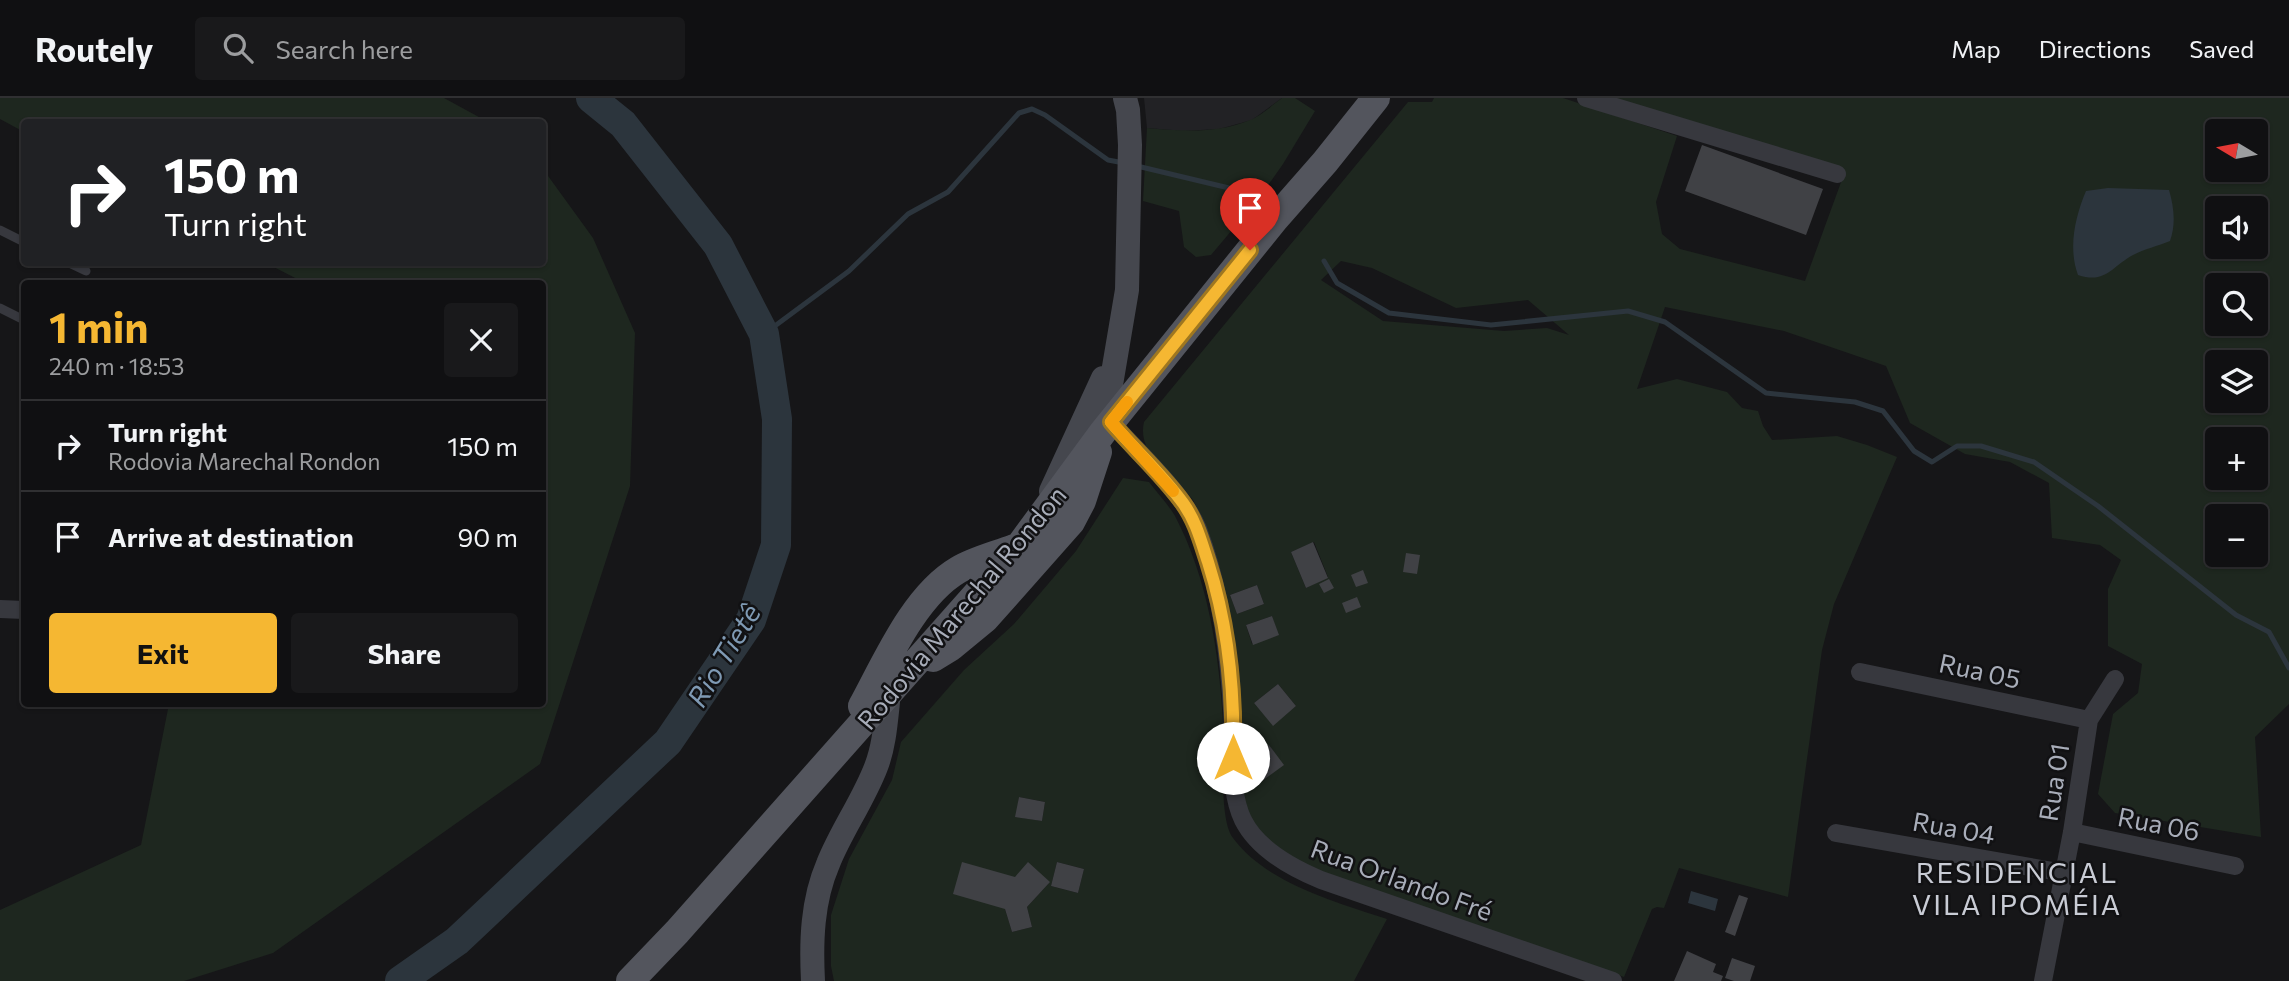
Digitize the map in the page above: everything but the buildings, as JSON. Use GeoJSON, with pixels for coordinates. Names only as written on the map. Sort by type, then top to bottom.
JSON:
{"type":"FeatureCollection","features":[{"type":"Feature","properties":{"kind":"main road"},"geometry":{"type":"LineString","coordinates":[[912,617],[913,629],[917,635],[941,645],[985,619],[1071,522],[1092,475],[1107,427],[1127,290],[1130,145],[1125,98]]}},
{"type":"Feature","properties":{"kind":"main road","name":"Rodovia Marechal Rondon"},"geometry":{"type":"LineString","coordinates":[[1275,219],[1353,98]]}},
{"type":"Feature","properties":{"kind":"main road","name":"Rodovia Marechal Rondon"},"geometry":{"type":"LineString","coordinates":[[630,981],[677,932],[898,683],[941,645],[1038,522],[1107,427],[1376,98]]}},
{"type":"Feature","properties":{"kind":"main road"},"geometry":{"type":"LineString","coordinates":[[1038,522],[1118,346]]}},
{"type":"Feature","properties":{"kind":"main road"},"geometry":{"type":"LineString","coordinates":[[840,748],[912,617],[934,588],[958,570],[1020,545]]}},
{"type":"Feature","properties":{"kind":"main road"},"geometry":{"type":"LineString","coordinates":[[813,981],[811,944],[817,901],[827,866],[875,769],[898,683]]}},
{"type":"Feature","properties":{"kind":"street"},"geometry":{"type":"LineString","coordinates":[[1586,98],[1838,174]]}},
{"type":"Feature","properties":{"kind":"street","name":"Rua Orlando Fré"},"geometry":{"type":"LineString","coordinates":[[1107,427],[1182,503],[1197,527],[1227,635],[1236,802],[1245,823],[1258,839],[1293,868],[1321,880],[1613,981]]}},
{"type":"Feature","properties":{"kind":"street"},"geometry":{"type":"LineString","coordinates":[[0,609],[21,610]]}},
{"type":"Feature","properties":{"kind":"street","name":"Rua 05"},"geometry":{"type":"LineString","coordinates":[[1860,672],[2089,720]]}},
{"type":"Feature","properties":{"kind":"street","name":"Rua 01"},"geometry":{"type":"LineString","coordinates":[[2043,981],[2072,832],[2089,720],[2115,679]]}},
{"type":"Feature","properties":{"kind":"street","name":"Rua 06"},"geometry":{"type":"LineString","coordinates":[[2072,832],[2235,866]]}},
{"type":"Feature","properties":{"kind":"street","name":"Rua 04"},"geometry":{"type":"LineString","coordinates":[[1836,833],[2064,873]]}},
{"type":"Feature","properties":{"kind":"street"},"geometry":{"type":"LineString","coordinates":[[799,981],[811,944]]}},
{"type":"Feature","properties":{"kind":"lane"},"geometry":{"type":"LineString","coordinates":[[0,230],[21,240]]}},
{"type":"Feature","properties":{"kind":"lane"},"geometry":{"type":"LineString","coordinates":[[75,266],[86,271]]}},
{"type":"Feature","properties":{"kind":"lane"},"geometry":{"type":"LineString","coordinates":[[0,308],[21,318]]}},
{"type":"Feature","properties":{"kind":"shaded area"},"geometry":{"type":"Polygon","coordinates":[[[0,98],[444,98],[482,119],[21,119],[21,130],[0,119],[0,98]]]}},
{"type":"Feature","properties":{"kind":"shaded area"},"geometry":{"type":"Polygon","coordinates":[[[1144,98],[1282,98],[1252,120],[1219,129],[1183,131],[1147,128],[1144,98]]]}},
{"type":"Feature","properties":{"kind":"shaded area"},"geometry":{"type":"Polygon","coordinates":[[[1282,98],[1295,98],[1315,111],[1259,198],[1211,255],[1196,257],[1184,247],[1179,211],[1143,201],[1147,128],[1225,128],[1254,118],[1282,98]]]}},
{"type":"Feature","properties":{"kind":"shaded area"},"geometry":{"type":"Polygon","coordinates":[[[1434,98],[1563,98],[1677,136],[1656,202],[1662,234],[1680,249],[1805,281],[1844,174],[1608,98],[2289,98],[2289,704],[2255,737],[2261,837],[2115,813],[2098,794],[2113,714],[2138,693],[2142,664],[2108,646],[2108,589],[2121,560],[2100,545],[2052,538],[2049,483],[2010,462],[1965,454],[1910,423],[1886,366],[1784,331],[1665,307],[1637,389],[1677,379],[1727,392],[1742,408],[1758,411],[1772,440],[1837,436],[1897,457],[1834,604],[1822,650],[1788,897],[1679,868],[1664,908],[1652,909],[1624,977],[1323,873],[1277,850],[1250,819],[1242,800],[1236,658],[1232,622],[1215,553],[1193,500],[1159,465],[1146,445],[1144,422],[1408,102],[1432,102],[1434,98]],[[1341,261],[1321,280],[1383,321],[1504,331],[1547,328],[1569,335],[1528,300],[1456,308],[1372,268],[1341,261]],[[1314,542],[1291,552],[1306,588],[1328,577],[1314,542]],[[1257,585],[1230,595],[1237,614],[1264,604],[1257,585]],[[1272,616],[1246,625],[1252,644],[1278,635],[1272,616]],[[1278,684],[1254,703],[1273,725],[1296,706],[1278,684]],[[1269,745],[1247,761],[1262,781],[1283,765],[1269,745]]]}},
{"type":"Feature","properties":{"kind":"shaded area"},"geometry":{"type":"Polygon","coordinates":[[[546,173],[593,238],[635,333],[630,486],[540,764],[273,953],[184,981],[0,981],[0,910],[141,845],[168,707],[546,707],[546,280],[299,280],[272,266],[546,266],[546,173]]]}},
{"type":"Feature","properties":{"kind":"shaded area"},"geometry":{"type":"Polygon","coordinates":[[[2108,188],[2169,190],[2174,216],[2170,241],[2133,255],[2102,276],[2078,275],[2073,243],[2082,201],[2086,191],[2108,188]]]}},
{"type":"Feature","properties":{"kind":"shaded area"},"geometry":{"type":"Polygon","coordinates":[[[1123,478],[1149,482],[1172,512],[1196,565],[1215,643],[1221,696],[1223,783],[1228,828],[1247,854],[1283,879],[1325,898],[1387,919],[1354,981],[834,981],[831,966],[831,915],[849,859],[892,780],[901,742],[964,670],[1014,624],[1076,551],[1123,478]],[[1019,797],[1016,817],[1042,821],[1045,802],[1019,797]],[[1057,862],[1051,886],[1078,893],[1084,869],[1057,862]],[[1049,883],[1005,909],[1012,932],[1032,927],[1027,907],[1049,883]]]}},
{"type":"Feature","properties":{"kind":"shaded area"},"geometry":{"type":"Polygon","coordinates":[[[1691,891],[1718,899],[1715,911],[1688,903],[1691,891]]]}},
{"type":"Feature","properties":{"kind":"waterway","name":"Rio Tietê"},"geometry":{"type":"LineString","coordinates":[[400,981],[457,941],[668,742],[751,620],[776,545],[777,419],[764,334],[718,245],[623,124],[591,98]]}},
{"type":"Feature","properties":{"kind":"waterway"},"geometry":{"type":"LineString","coordinates":[[764,334],[849,271],[908,214],[948,192],[1019,113],[1032,109],[1045,115],[1108,160],[1124,163]]}},
{"type":"Feature","properties":{"kind":"waterway"},"geometry":{"type":"LineString","coordinates":[[1137,166],[1229,188]]}},
{"type":"Feature","properties":{"kind":"waterway"},"geometry":{"type":"LineString","coordinates":[[1324,261],[1337,283],[1389,313],[1491,325],[1628,311],[1665,322],[1766,393],[1855,402],[1883,411],[1914,451],[1932,462],[1957,446],[1981,446],[2034,462],[2098,506],[2236,615],[2269,632],[2289,668]]}},
{"type":"Feature","properties":{"kind":"slow traffic"},"geometry":{"type":"LineString","coordinates":[[1127,402],[1111,422],[1173,491]]}},
{"type":"Feature","properties":{"kind":"district","name":"RESIDENCIAL VILA IPOMÉIA"},"geometry":{"type":"Point","coordinates":[2017,888]}},
{"type":"Feature","properties":{"kind":"route"},"geometry":{"type":"LineString","coordinates":[[1233,758],[1227,635],[1197,527],[1182,503],[1111,422],[1250,250]]}}]}
